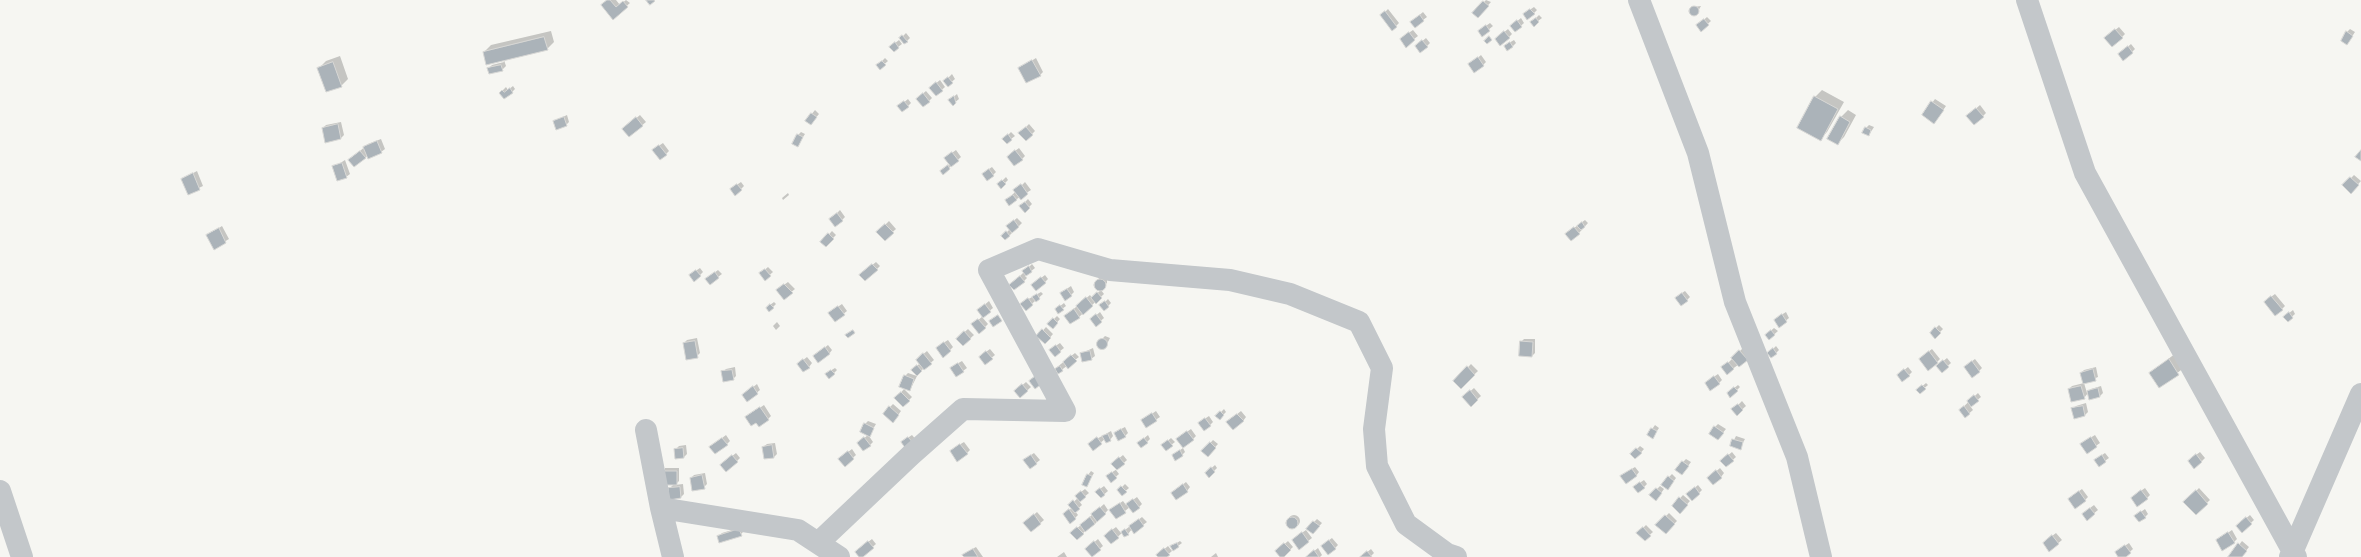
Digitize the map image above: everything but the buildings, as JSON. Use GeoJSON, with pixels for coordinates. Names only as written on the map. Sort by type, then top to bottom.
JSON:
{"type":"FeatureCollection","features":[{"type":"Feature","properties":{"kind":"street"},"geometry":{"type":"LineString","coordinates":[[1639,0],[1698,154],[1735,302],[1797,457],[1821,557]]}},
{"type":"Feature","properties":{"kind":"street"},"geometry":{"type":"LineString","coordinates":[[2026,0],[2084,172],[2293,555]]}},
{"type":"Feature","properties":{"kind":"street"},"geometry":{"type":"LineString","coordinates":[[818,543],[911,455],[963,409],[1065,411],[989,270],[1038,249],[1110,270],[1238,282],[1290,294],[1359,322],[1382,368],[1374,429],[1377,466],[1406,524],[1447,554],[1456,557]]}},
{"type":"Feature","properties":{"kind":"street"},"geometry":{"type":"LineString","coordinates":[[2293,555],[2361,394]]}},
{"type":"Feature","properties":{"kind":"street"},"geometry":{"type":"LineString","coordinates":[[646,430],[660,508],[673,557]]}},
{"type":"Feature","properties":{"kind":"street"},"geometry":{"type":"LineString","coordinates":[[0,491],[22,557]]}},
{"type":"Feature","properties":{"kind":"street"},"geometry":{"type":"LineString","coordinates":[[660,508],[798,530],[839,557]]}}]}
